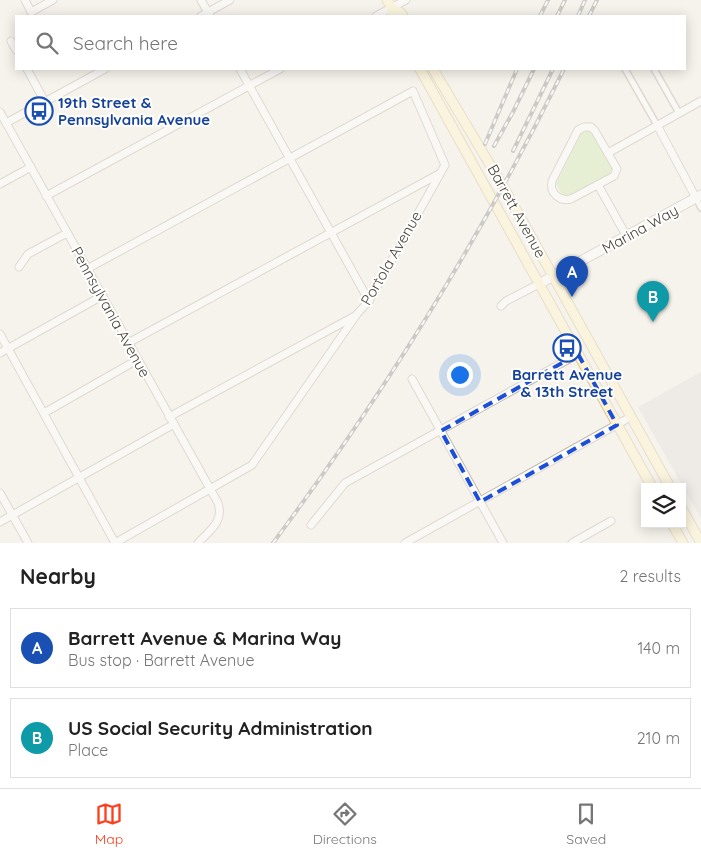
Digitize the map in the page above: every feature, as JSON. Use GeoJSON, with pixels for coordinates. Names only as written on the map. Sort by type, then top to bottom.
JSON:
{"type":"FeatureCollection","features":[{"type":"Feature","properties":{"kind":"main road"},"geometry":{"type":"LineString","coordinates":[[390,8],[402,15]]}},
{"type":"Feature","properties":{"kind":"main road","name":"Barrett Avenue"},"geometry":{"type":"LineString","coordinates":[[421,70],[578,354],[621,422],[650,483]]}},
{"type":"Feature","properties":{"kind":"main road","name":"Barrett Avenue"},"geometry":{"type":"LineString","coordinates":[[434,70],[508,195],[668,483]]}},
{"type":"Feature","properties":{"kind":"main road"},"geometry":{"type":"LineString","coordinates":[[686,516],[701,543]]}},
{"type":"Feature","properties":{"kind":"main road"},"geometry":{"type":"LineString","coordinates":[[674,528],[683,543]]}},
{"type":"Feature","properties":{"kind":"street"},"geometry":{"type":"LineString","coordinates":[[25,0],[31,12],[53,0]]}},
{"type":"Feature","properties":{"kind":"street"},"geometry":{"type":"LineString","coordinates":[[201,0],[209,14],[230,0]]}},
{"type":"Feature","properties":{"kind":"street"},"geometry":{"type":"LineString","coordinates":[[378,15],[406,0]]}},
{"type":"Feature","properties":{"kind":"street"},"geometry":{"type":"LineString","coordinates":[[11,41],[15,48]]}},
{"type":"Feature","properties":{"kind":"street"},"geometry":{"type":"LineString","coordinates":[[28,70],[45,102]]}},
{"type":"Feature","properties":{"kind":"street"},"geometry":{"type":"LineString","coordinates":[[6,123],[103,70]]}},
{"type":"Feature","properties":{"kind":"street"},"geometry":{"type":"LineString","coordinates":[[241,70],[369,300]]}},
{"type":"Feature","properties":{"kind":"street"},"geometry":{"type":"LineString","coordinates":[[46,196],[278,70]]}},
{"type":"Feature","properties":{"kind":"street"},"geometry":{"type":"LineString","coordinates":[[626,70],[698,197],[701,208]]}},
{"type":"Feature","properties":{"kind":"street"},"geometry":{"type":"LineString","coordinates":[[655,70],[679,113]]}},
{"type":"Feature","properties":{"kind":"street","name":"Portola Avenue"},"geometry":{"type":"LineString","coordinates":[[210,489],[252,465],[357,314],[369,300],[445,165],[413,91],[290,159]]}},
{"type":"Feature","properties":{"kind":"street"},"geometry":{"type":"LineString","coordinates":[[608,153],[701,101]]}},
{"type":"Feature","properties":{"kind":"street","name":"Pennsylvania Avenue"},"geometry":{"type":"LineString","coordinates":[[0,112],[221,512],[218,521],[198,543]]}},
{"type":"Feature","properties":{"kind":"street"},"geometry":{"type":"LineString","coordinates":[[584,127],[591,127],[596,131],[617,169],[614,176],[598,185],[564,201],[558,198],[551,186],[578,130],[584,127]]}},
{"type":"Feature","properties":{"kind":"street"},"geometry":{"type":"LineString","coordinates":[[87,270],[290,159]]}},
{"type":"Feature","properties":{"kind":"street"},"geometry":{"type":"LineString","coordinates":[[0,184],[31,167]]}},
{"type":"Feature","properties":{"kind":"street"},"geometry":{"type":"LineString","coordinates":[[128,343],[439,174]]}},
{"type":"Feature","properties":{"kind":"street"},"geometry":{"type":"LineString","coordinates":[[598,185],[627,237]]}},
{"type":"Feature","properties":{"kind":"street","name":"Marina Way"},"geometry":{"type":"LineString","coordinates":[[501,306],[506,301],[698,197]]}},
{"type":"Feature","properties":{"kind":"street"},"geometry":{"type":"LineString","coordinates":[[18,267],[28,254],[67,233]]}},
{"type":"Feature","properties":{"kind":"street"},"geometry":{"type":"LineString","coordinates":[[0,353],[102,296]]}},
{"type":"Feature","properties":{"kind":"street"},"geometry":{"type":"LineString","coordinates":[[170,417],[357,314]]}},
{"type":"Feature","properties":{"kind":"street"},"geometry":{"type":"LineString","coordinates":[[0,334],[115,543],[210,489]]}},
{"type":"Feature","properties":{"kind":"street"},"geometry":{"type":"LineString","coordinates":[[312,525],[345,483],[578,354]]}},
{"type":"Feature","properties":{"kind":"street"},"geometry":{"type":"LineString","coordinates":[[44,413],[137,360]]}},
{"type":"Feature","properties":{"kind":"street"},"geometry":{"type":"LineString","coordinates":[[412,380],[503,543]]}},
{"type":"Feature","properties":{"kind":"street"},"geometry":{"type":"LineString","coordinates":[[405,543],[621,422]]}},
{"type":"Feature","properties":{"kind":"street"},"geometry":{"type":"LineString","coordinates":[[0,522],[174,424]]}},
{"type":"Feature","properties":{"kind":"street"},"geometry":{"type":"LineString","coordinates":[[0,493],[28,543]]}},
{"type":"Feature","properties":{"kind":"street"},"geometry":{"type":"LineString","coordinates":[[572,543],[611,521]]}},
{"type":"Feature","properties":{"kind":"highlighted area"},"geometry":{"type":"Polygon","coordinates":[[[578,354],[617,425],[480,502],[441,431],[578,354]]]}},
{"type":"Feature","properties":{"kind":"green space"},"geometry":{"type":"Polygon","coordinates":[[[586,130],[593,132],[613,168],[610,174],[566,198],[556,184],[582,132],[586,130]]]}},
{"type":"Feature","properties":{"kind":"shaded area"},"geometry":{"type":"Polygon","coordinates":[[[701,372],[701,519],[686,492],[686,483],[681,483],[638,407],[701,372]]]}},
{"type":"Feature","properties":{"kind":"railway"},"geometry":{"type":"LineString","coordinates":[[540,15],[548,0]]}},
{"type":"Feature","properties":{"kind":"railway"},"geometry":{"type":"LineString","coordinates":[[558,15],[565,0]]}},
{"type":"Feature","properties":{"kind":"railway"},"geometry":{"type":"LineString","coordinates":[[578,15],[585,0]]}},
{"type":"Feature","properties":{"kind":"railway"},"geometry":{"type":"LineString","coordinates":[[590,15],[597,0]]}},
{"type":"Feature","properties":{"kind":"railway"},"geometry":{"type":"LineString","coordinates":[[485,144],[517,70]]}},
{"type":"Feature","properties":{"kind":"railway"},"geometry":{"type":"LineString","coordinates":[[494,146],[534,70]]}},
{"type":"Feature","properties":{"kind":"railway"},"geometry":{"type":"LineString","coordinates":[[513,151],[553,70]]}},
{"type":"Feature","properties":{"kind":"railway"},"geometry":{"type":"LineString","coordinates":[[273,543],[354,430],[429,313],[500,193],[564,70]]}},
{"type":"Feature","properties":{"kind":"place","name":"19th Street & Pennsylvania Avenue"},"geometry":{"type":"Point","coordinates":[39,111]}},
{"type":"Feature","properties":{"kind":"place","name":"Barrett Avenue & Marina Way"},"geometry":{"type":"Point","coordinates":[572,297]}},
{"type":"Feature","properties":{"kind":"place","name":"US Social Security Administration"},"geometry":{"type":"Point","coordinates":[653,322]}},
{"type":"Feature","properties":{"kind":"place","name":"Barrett Avenue & 13th Street"},"geometry":{"type":"Point","coordinates":[567,348]}}]}
